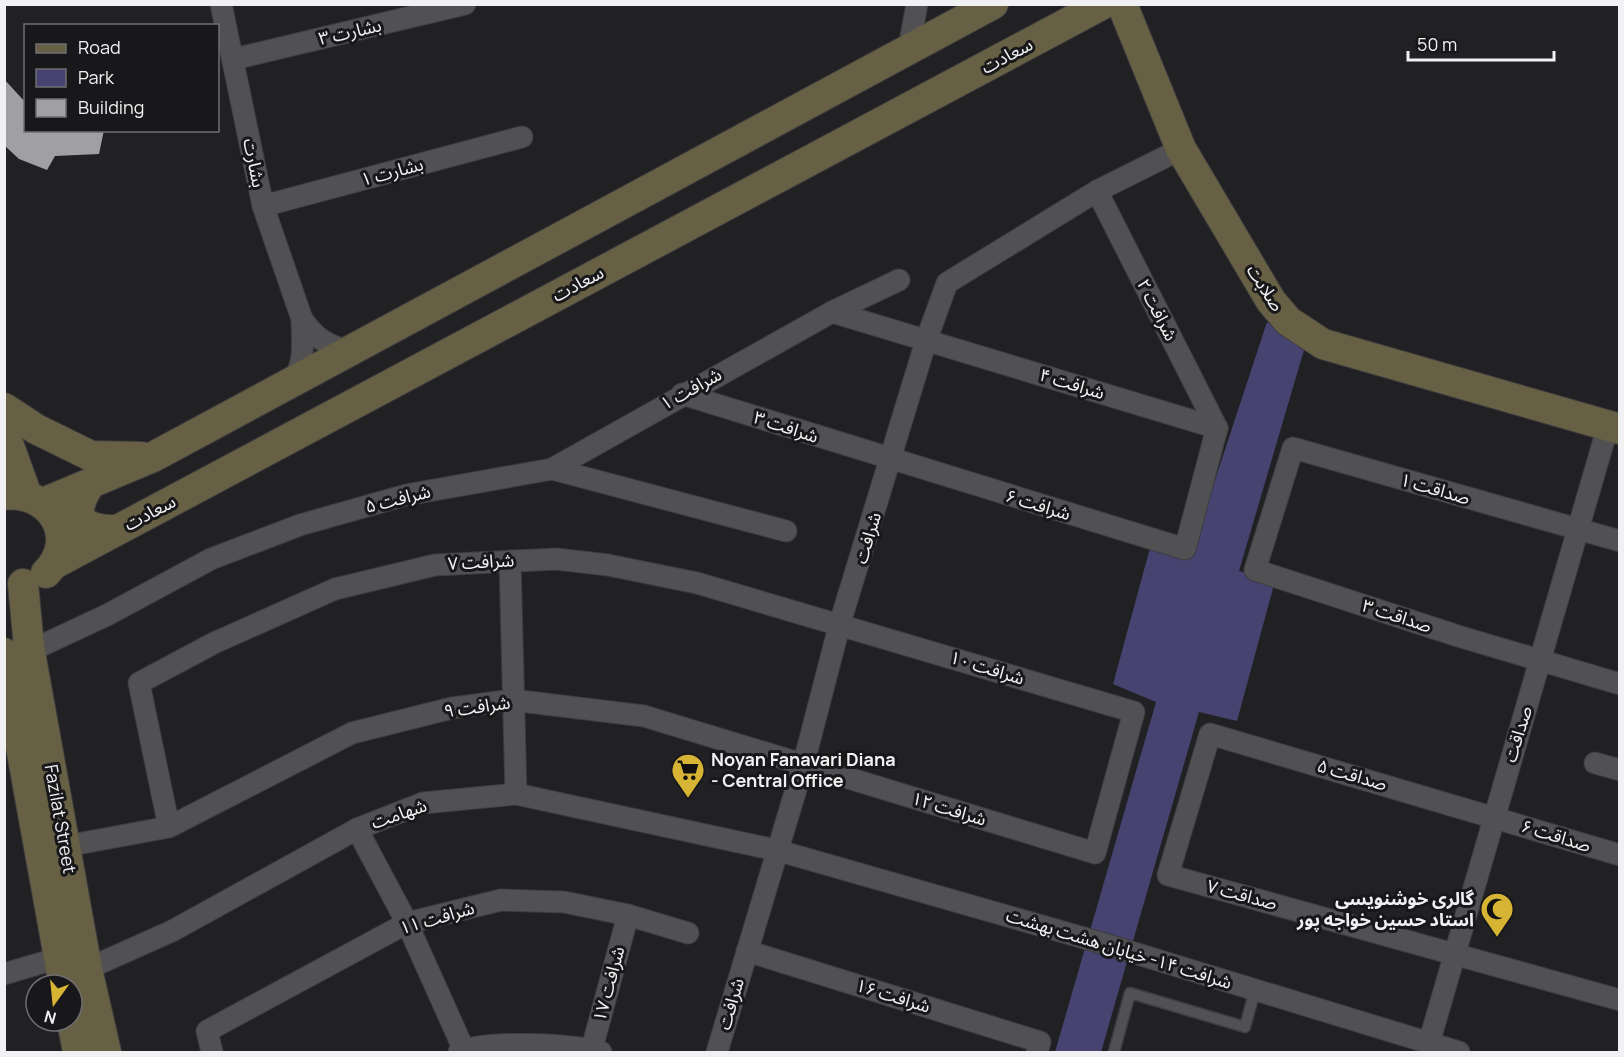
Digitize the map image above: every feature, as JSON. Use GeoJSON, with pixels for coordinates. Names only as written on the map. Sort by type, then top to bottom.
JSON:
{"type":"FeatureCollection","features":[{"type":"Feature","properties":{"kind":"street","name":"بشارت"},"geometry":{"type":"LineString","coordinates":[[221,4],[263,206],[302,319]]}},
{"type":"Feature","properties":{"kind":"street","name":"بشارت ۳"},"geometry":{"type":"LineString","coordinates":[[234,59],[465,4]]}},
{"type":"Feature","properties":{"kind":"street"},"geometry":{"type":"LineString","coordinates":[[25,498],[91,483],[153,457],[993,4]]}},
{"type":"Feature","properties":{"kind":"street","name":"سعادت"},"geometry":{"type":"LineString","coordinates":[[14,583],[40,577],[54,564],[117,530],[1103,4]]}},
{"type":"Feature","properties":{"kind":"street","name":"صلابت"},"geometry":{"type":"LineString","coordinates":[[1122,4],[1181,149],[1271,301],[1288,321],[1323,344],[1614,427]]}},
{"type":"Feature","properties":{"kind":"street"},"geometry":{"type":"LineString","coordinates":[[896,57],[910,42],[918,5],[945,22],[958,23]]}},
{"type":"Feature","properties":{"kind":"street","name":"بشارت ۱"},"geometry":{"type":"LineString","coordinates":[[263,206],[522,137]]}},
{"type":"Feature","properties":{"kind":"street","name":"شرافت"},"geometry":{"type":"LineString","coordinates":[[717,1053],[803,766],[840,623],[926,340],[947,283],[1097,191],[1181,149]]}},
{"type":"Feature","properties":{"kind":"street","name":"شرافت ۲"},"geometry":{"type":"LineString","coordinates":[[1097,191],[1217,428]]}},
{"type":"Feature","properties":{"kind":"street","name":"شرافت ۱"},"geometry":{"type":"LineString","coordinates":[[552,469],[682,394],[832,312],[899,280]]}},
{"type":"Feature","properties":{"kind":"street"},"geometry":{"type":"LineString","coordinates":[[832,312],[926,340]]}},
{"type":"Feature","properties":{"kind":"street"},"geometry":{"type":"LineString","coordinates":[[302,319],[314,336],[329,346],[349,351]]}},
{"type":"Feature","properties":{"kind":"street"},"geometry":{"type":"LineString","coordinates":[[280,388],[295,379],[303,355],[302,319]]}},
{"type":"Feature","properties":{"kind":"street","name":"شرافت ۴"},"geometry":{"type":"LineString","coordinates":[[926,340],[1217,428]]}},
{"type":"Feature","properties":{"kind":"street","name":"شرافت ۳"},"geometry":{"type":"LineString","coordinates":[[682,394],[891,460]]}},
{"type":"Feature","properties":{"kind":"street"},"geometry":{"type":"LineString","coordinates":[[4,408],[36,429],[91,456],[153,457]]}},
{"type":"Feature","properties":{"kind":"street","name":"صداقت"},"geometry":{"type":"LineString","coordinates":[[1429,1044],[1577,529],[1614,427]]}},
{"type":"Feature","properties":{"kind":"street","name":"شرافت ۶"},"geometry":{"type":"LineString","coordinates":[[891,460],[1185,549],[1217,428]]}},
{"type":"Feature","properties":{"kind":"street"},"geometry":{"type":"LineString","coordinates":[[4,432],[25,498],[52,512],[60,531],[59,551],[54,564]]}},
{"type":"Feature","properties":{"kind":"street","name":"صداقت ۱"},"geometry":{"type":"LineString","coordinates":[[1255,570],[1293,448],[1620,541]]}},
{"type":"Feature","properties":{"kind":"street","name":"شرافت ۵"},"geometry":{"type":"LineString","coordinates":[[17,652],[107,615],[211,559],[300,525],[406,495],[552,469],[786,531]]}},
{"type":"Feature","properties":{"kind":"street"},"geometry":{"type":"LineString","coordinates":[[91,483],[80,498],[77,510],[80,518],[96,528],[117,530]]}},
{"type":"Feature","properties":{"kind":"street","name":"شرافت ۷"},"geometry":{"type":"LineString","coordinates":[[169,827],[139,683],[214,643],[335,589],[435,565],[556,559],[608,565],[697,583],[840,623]]}},
{"type":"Feature","properties":{"kind":"street"},"geometry":{"type":"LineString","coordinates":[[510,561],[516,794]]}},
{"type":"Feature","properties":{"kind":"street","name":"صداقت ۳"},"geometry":{"type":"LineString","coordinates":[[1255,570],[1458,636],[1620,684]]}},
{"type":"Feature","properties":{"kind":"street","name":"Fazilat Street"},"geometry":{"type":"LineString","coordinates":[[14,583],[17,652],[11,729],[70,971],[106,1053]]}},
{"type":"Feature","properties":{"kind":"street","name":"شرافت ۱۰"},"geometry":{"type":"LineString","coordinates":[[840,623],[1134,712],[1095,853]]}},
{"type":"Feature","properties":{"kind":"street","name":"Fazilat Street"},"geometry":{"type":"LineString","coordinates":[[17,652],[66,846],[70,971]]}},
{"type":"Feature","properties":{"kind":"street","name":"شرافت ۹"},"geometry":{"type":"LineString","coordinates":[[66,846],[169,827],[352,733],[452,708],[512,700],[644,716],[803,766]]}},
{"type":"Feature","properties":{"kind":"street","name":"صداقت ۵"},"geometry":{"type":"LineString","coordinates":[[1168,874],[1210,734],[1493,816]]}},
{"type":"Feature","properties":{"kind":"street"},"geometry":{"type":"LineString","coordinates":[[1596,763],[1620,770]]}},
{"type":"Feature","properties":{"kind":"street","name":"شرافت ۱۲"},"geometry":{"type":"LineString","coordinates":[[803,766],[1095,853]]}},
{"type":"Feature","properties":{"kind":"street","name":"شهامت"},"geometry":{"type":"LineString","coordinates":[[4,974],[70,971],[172,931],[357,829],[423,803],[516,794],[776,850]]}},
{"type":"Feature","properties":{"kind":"street","name":"صداقت ۶"},"geometry":{"type":"LineString","coordinates":[[1493,816],[1620,855]]}},
{"type":"Feature","properties":{"kind":"street"},"geometry":{"type":"LineString","coordinates":[[357,829],[407,923],[462,1051],[545,1044],[594,1052]]}},
{"type":"Feature","properties":{"kind":"street","name":"شرافت ۱۴- خیابان هشت بهشت"},"geometry":{"type":"LineString","coordinates":[[776,850],[1105,944],[1459,1053]]}},
{"type":"Feature","properties":{"kind":"street","name":"صداقت ۷"},"geometry":{"type":"LineString","coordinates":[[1168,874],[1620,1000]]}},
{"type":"Feature","properties":{"kind":"street","name":"شرافت ۱۱"},"geometry":{"type":"LineString","coordinates":[[212,1053],[207,1031],[407,923],[501,900],[564,902],[628,915],[688,933]]}},
{"type":"Feature","properties":{"kind":"street","name":"شرافت ۱۷"},"geometry":{"type":"LineString","coordinates":[[594,1052],[628,915]]}},
{"type":"Feature","properties":{"kind":"street","name":"شرافت ۱۶"},"geometry":{"type":"LineString","coordinates":[[747,951],[1039,1047]]}},
{"type":"Feature","properties":{"kind":"lane"},"geometry":{"type":"LineString","coordinates":[[1114,1053],[1130,993],[1245,1027],[1255,990]]}},
{"type":"Feature","properties":{"kind":"green space"},"geometry":{"type":"Polygon","coordinates":[[[1267,322],[1304,350],[1239,571],[1275,581],[1237,721],[1199,712],[1101,1052],[1055,1052],[1156,702],[1113,684],[1150,548],[1190,556],[1267,322]]]}},
{"type":"Feature","properties":{"kind":"building"},"geometry":{"type":"Polygon","coordinates":[[[4,79],[24,101],[24,132],[104,132],[99,154],[55,156],[47,170],[19,159],[4,145],[4,79]]]}},
{"type":"Feature","properties":{"kind":"place","name":"Noyan Fanavari Diana - Central Office"},"geometry":{"type":"Point","coordinates":[688,799]}},
{"type":"Feature","properties":{"kind":"place","name":"گالری خوشنویسی استاد حسین خواجه پور"},"geometry":{"type":"Point","coordinates":[1497,938]}}]}
